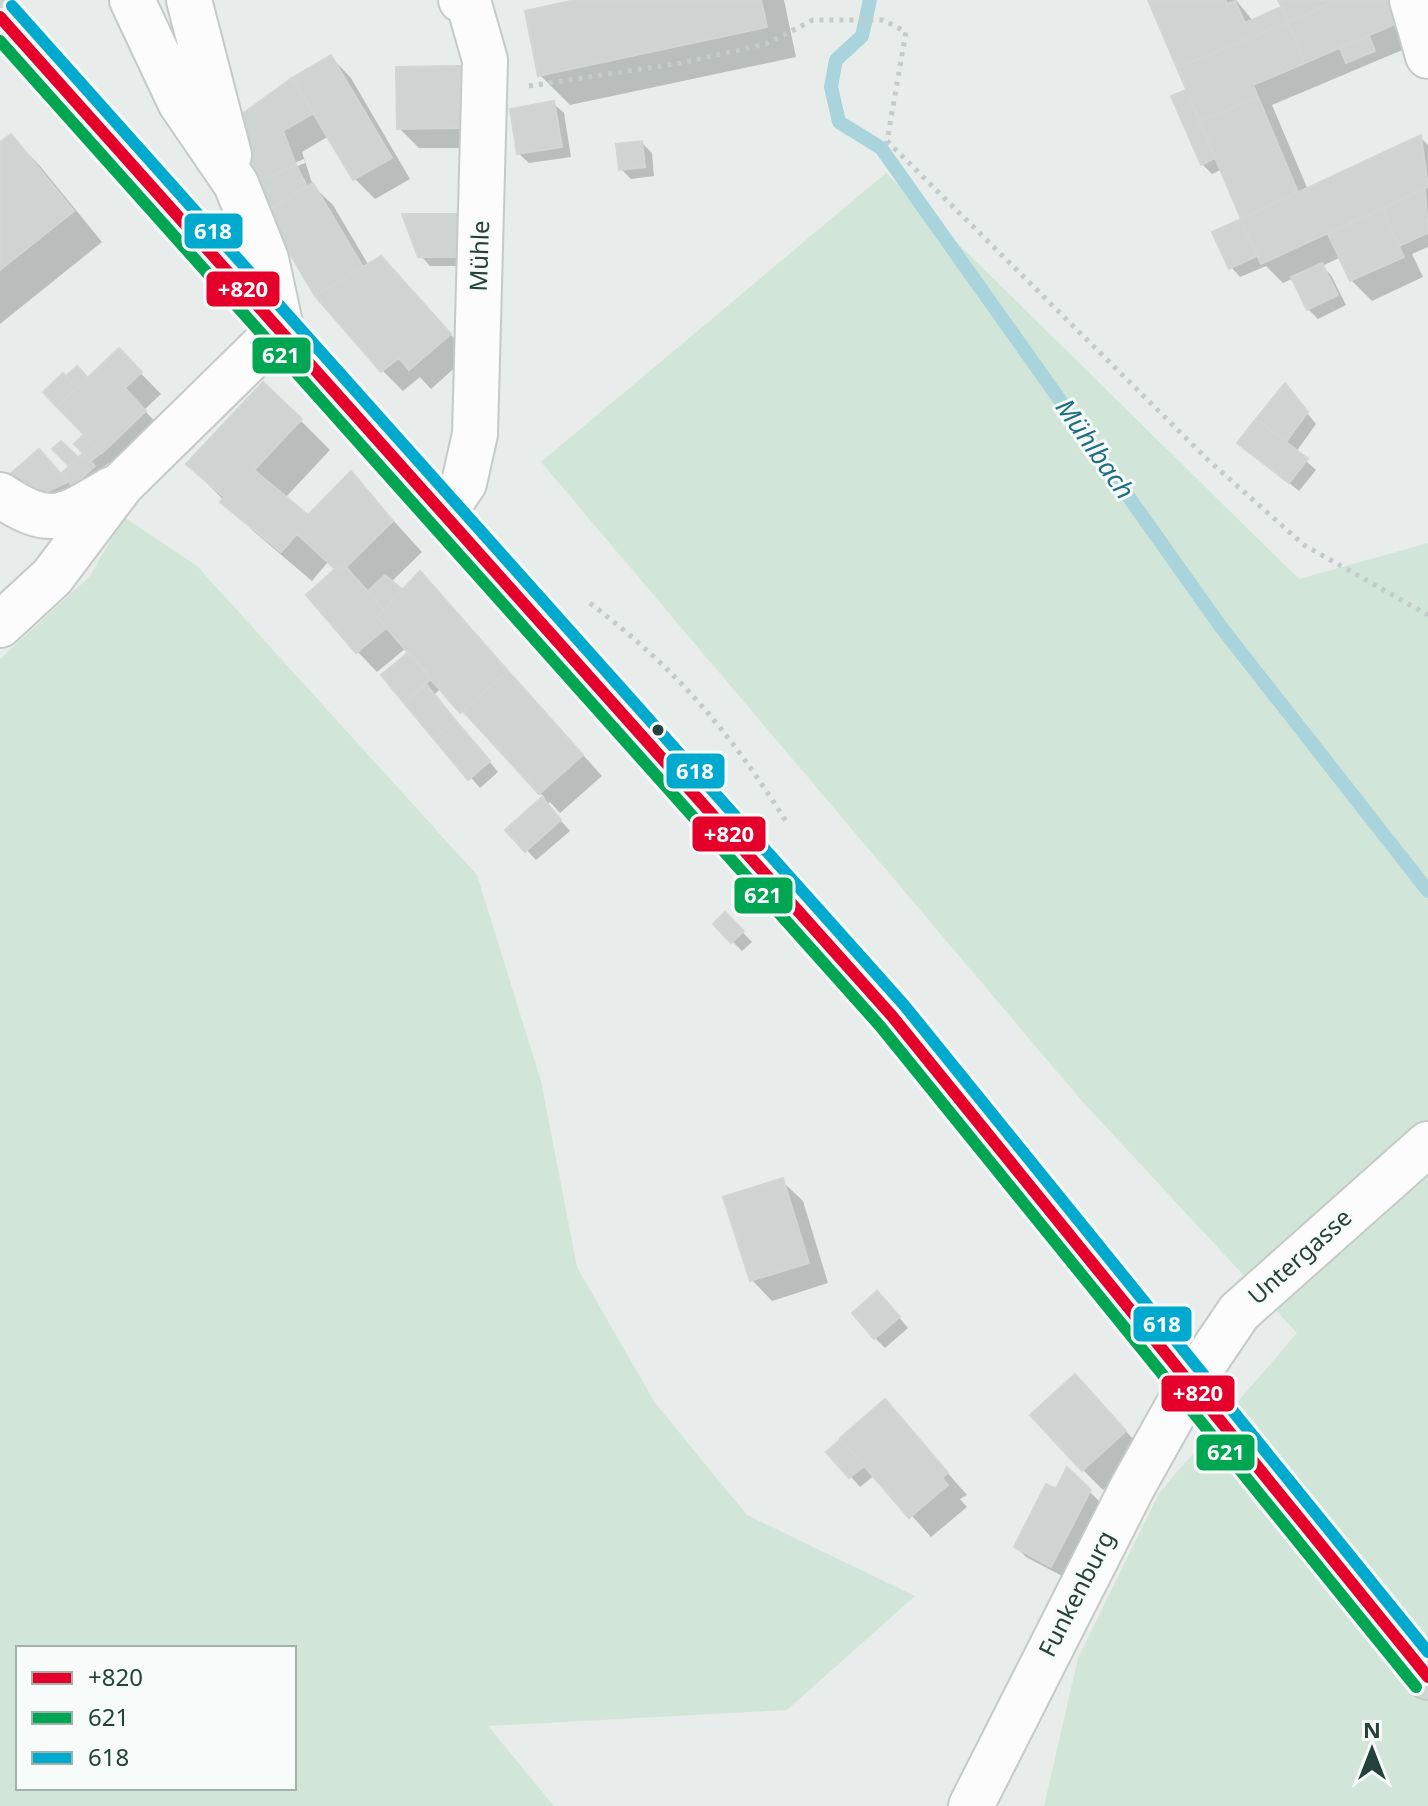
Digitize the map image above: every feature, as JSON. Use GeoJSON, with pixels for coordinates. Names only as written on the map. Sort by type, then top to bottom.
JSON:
{"type":"FeatureCollection","features":[{"type":"Feature","properties":{"kind":"main road"},"geometry":{"type":"LineString","coordinates":[[0,17],[445,511],[892,1016],[1428,1677]]}},
{"type":"Feature","properties":{"kind":"street"},"geometry":{"type":"LineString","coordinates":[[132,0],[180,102],[236,184]]}},
{"type":"Feature","properties":{"kind":"street"},"geometry":{"type":"LineString","coordinates":[[0,625],[52,577],[122,484],[281,328],[266,259],[236,184],[189,0]]}},
{"type":"Feature","properties":{"kind":"street","name":"Mühle"},"geometry":{"type":"LineString","coordinates":[[445,511],[464,483],[475,434],[485,60],[469,4],[461,0]]}},
{"type":"Feature","properties":{"kind":"street"},"geometry":{"type":"LineString","coordinates":[[1412,0],[1428,56]]}},
{"type":"Feature","properties":{"kind":"street"},"geometry":{"type":"LineString","coordinates":[[0,495],[28,514],[65,517],[122,484]]}},
{"type":"Feature","properties":{"kind":"street","name":"Untergasse"},"geometry":{"type":"LineString","coordinates":[[1189,1386],[1239,1312],[1428,1144]]}},
{"type":"Feature","properties":{"kind":"street","name":"Funkenburg"},"geometry":{"type":"LineString","coordinates":[[971,1806],[1059,1629],[1189,1386]]}},
{"type":"Feature","properties":{"kind":"path"},"geometry":{"type":"LineString","coordinates":[[485,77],[516,88],[666,65],[766,44],[813,20],[883,20],[906,32],[887,141],[1208,460],[1293,536],[1428,615]]}},
{"type":"Feature","properties":{"kind":"green space"},"geometry":{"type":"Polygon","coordinates":[[[886,173],[1299,579],[1428,543],[1428,1806],[1044,1806],[1078,1658],[1159,1493],[1297,1333],[1081,1100],[541,462],[886,173]]]}},
{"type":"Feature","properties":{"kind":"green space"},"geometry":{"type":"Polygon","coordinates":[[[124,517],[197,566],[477,875],[541,1081],[577,1267],[655,1403],[747,1515],[915,1596],[787,1710],[488,1726],[554,1806],[0,1806],[0,659],[90,576],[124,517]]]}},
{"type":"Feature","properties":{"kind":"building"},"geometry":{"type":"Polygon","coordinates":[[[575,0],[761,0],[767,27],[538,76],[525,11],[575,0]]]}},
{"type":"Feature","properties":{"kind":"building"},"geometry":{"type":"Polygon","coordinates":[[[1148,0],[1225,0],[1227,4],[1235,1],[1245,23],[1281,7],[1288,22],[1177,68],[1148,0]]]}},
{"type":"Feature","properties":{"kind":"building"},"geometry":{"type":"Polygon","coordinates":[[[1278,0],[1339,0],[1288,22],[1278,0]]]}},
{"type":"Feature","properties":{"kind":"building"},"geometry":{"type":"Polygon","coordinates":[[[1339,0],[1399,0],[1407,19],[1305,63],[1288,22],[1339,0]]]}},
{"type":"Feature","properties":{"kind":"building"},"geometry":{"type":"Polygon","coordinates":[[[1288,22],[1305,63],[1253,85],[1258,97],[1200,122],[1177,68],[1288,22]]]}},
{"type":"Feature","properties":{"kind":"building"},"geometry":{"type":"Polygon","coordinates":[[[1369,36],[1375,51],[1346,63],[1340,48],[1369,36]]]}},
{"type":"Feature","properties":{"kind":"building"},"geometry":{"type":"Polygon","coordinates":[[[331,55],[392,158],[353,180],[292,78],[331,55]]]}},
{"type":"Feature","properties":{"kind":"building"},"geometry":{"type":"Polygon","coordinates":[[[460,66],[461,128],[397,129],[396,67],[460,66]]]}},
{"type":"Feature","properties":{"kind":"building"},"geometry":{"type":"Polygon","coordinates":[[[292,78],[314,113],[283,131],[296,165],[258,181],[238,117],[292,78]]]}},
{"type":"Feature","properties":{"kind":"building"},"geometry":{"type":"Polygon","coordinates":[[[1186,90],[1215,158],[1201,165],[1171,96],[1186,90]]]}},
{"type":"Feature","properties":{"kind":"building"},"geometry":{"type":"Polygon","coordinates":[[[1258,97],[1298,192],[1241,219],[1200,122],[1258,97]]]}},
{"type":"Feature","properties":{"kind":"building"},"geometry":{"type":"Polygon","coordinates":[[[554,101],[562,147],[517,154],[510,109],[554,101]]]}},
{"type":"Feature","properties":{"kind":"building"},"geometry":{"type":"Polygon","coordinates":[[[11,134],[74,211],[0,270],[0,142],[11,134]]]}},
{"type":"Feature","properties":{"kind":"building"},"geometry":{"type":"Polygon","coordinates":[[[1421,135],[1428,187],[1261,264],[1241,219],[1421,135]]]}},
{"type":"Feature","properties":{"kind":"building"},"geometry":{"type":"Polygon","coordinates":[[[642,141],[645,167],[619,170],[616,144],[642,141]]]}},
{"type":"Feature","properties":{"kind":"building"},"geometry":{"type":"Polygon","coordinates":[[[296,165],[307,186],[265,212],[258,181],[296,165]]]}},
{"type":"Feature","properties":{"kind":"building"},"geometry":{"type":"Polygon","coordinates":[[[313,183],[363,267],[315,296],[265,212],[313,183]]]}},
{"type":"Feature","properties":{"kind":"building"},"geometry":{"type":"Polygon","coordinates":[[[1425,189],[1428,233],[1399,246],[1382,209],[1425,189]]]}},
{"type":"Feature","properties":{"kind":"building"},"geometry":{"type":"Polygon","coordinates":[[[1382,209],[1404,257],[1350,281],[1328,234],[1382,209]]]}},
{"type":"Feature","properties":{"kind":"building"},"geometry":{"type":"Polygon","coordinates":[[[402,214],[462,214],[462,257],[418,257],[402,214]]]}},
{"type":"Feature","properties":{"kind":"building"},"geometry":{"type":"Polygon","coordinates":[[[1241,219],[1257,256],[1229,269],[1212,232],[1241,219]]]}},
{"type":"Feature","properties":{"kind":"building"},"geometry":{"type":"Polygon","coordinates":[[[381,256],[451,334],[409,370],[399,358],[381,372],[315,296],[381,256]]]}},
{"type":"Feature","properties":{"kind":"building"},"geometry":{"type":"Polygon","coordinates":[[[1322,263],[1338,295],[1307,310],[1291,277],[1322,263]]]}},
{"type":"Feature","properties":{"kind":"building"},"geometry":{"type":"Polygon","coordinates":[[[119,348],[142,372],[125,388],[146,411],[102,453],[57,407],[119,348]]]}},
{"type":"Feature","properties":{"kind":"building"},"geometry":{"type":"Polygon","coordinates":[[[77,366],[88,378],[77,388],[66,376],[77,366]]]}},
{"type":"Feature","properties":{"kind":"building"},"geometry":{"type":"Polygon","coordinates":[[[63,373],[77,388],[57,407],[43,392],[63,373]]]}},
{"type":"Feature","properties":{"kind":"building"},"geometry":{"type":"Polygon","coordinates":[[[263,382],[302,419],[254,470],[308,515],[351,471],[393,521],[346,567],[335,569],[297,534],[281,552],[220,502],[224,497],[186,464],[263,382]]]}},
{"type":"Feature","properties":{"kind":"building"},"geometry":{"type":"Polygon","coordinates":[[[1285,383],[1308,412],[1286,442],[1256,419],[1285,383]]]}},
{"type":"Feature","properties":{"kind":"building"},"geometry":{"type":"Polygon","coordinates":[[[1256,419],[1308,459],[1289,483],[1237,443],[1256,419]]]}},
{"type":"Feature","properties":{"kind":"building"},"geometry":{"type":"Polygon","coordinates":[[[84,434],[101,453],[91,461],[74,444],[84,434]]]}},
{"type":"Feature","properties":{"kind":"building"},"geometry":{"type":"Polygon","coordinates":[[[61,441],[78,457],[69,466],[52,449],[61,441]]]}},
{"type":"Feature","properties":{"kind":"building"},"geometry":{"type":"Polygon","coordinates":[[[39,449],[68,482],[33,498],[9,475],[39,449]]]}},
{"type":"Feature","properties":{"kind":"building"},"geometry":{"type":"Polygon","coordinates":[[[83,453],[95,466],[73,486],[61,474],[83,453]]]}},
{"type":"Feature","properties":{"kind":"building"},"geometry":{"type":"Polygon","coordinates":[[[346,567],[384,610],[377,617],[386,628],[356,653],[306,595],[335,569],[346,567]]]}},
{"type":"Feature","properties":{"kind":"building"},"geometry":{"type":"Polygon","coordinates":[[[420,571],[508,671],[460,713],[377,617],[420,571]]]}},
{"type":"Feature","properties":{"kind":"building"},"geometry":{"type":"Polygon","coordinates":[[[385,575],[403,590],[384,610],[367,592],[385,575]]]}},
{"type":"Feature","properties":{"kind":"building"},"geometry":{"type":"Polygon","coordinates":[[[409,652],[432,678],[404,703],[381,675],[409,652]]]}},
{"type":"Feature","properties":{"kind":"building"},"geometry":{"type":"Polygon","coordinates":[[[508,671],[583,755],[539,794],[463,711],[508,671]]]}},
{"type":"Feature","properties":{"kind":"building"},"geometry":{"type":"Polygon","coordinates":[[[426,684],[455,720],[434,739],[404,703],[426,684]]]}},
{"type":"Feature","properties":{"kind":"building"},"geometry":{"type":"Polygon","coordinates":[[[455,720],[490,761],[468,780],[434,739],[455,720]]]}},
{"type":"Feature","properties":{"kind":"building"},"geometry":{"type":"Polygon","coordinates":[[[542,797],[561,820],[525,852],[505,830],[542,797]]]}},
{"type":"Feature","properties":{"kind":"building"},"geometry":{"type":"Polygon","coordinates":[[[725,912],[744,931],[731,943],[713,924],[725,912]]]}},
{"type":"Feature","properties":{"kind":"building"},"geometry":{"type":"Polygon","coordinates":[[[783,1178],[809,1263],[750,1281],[723,1197],[783,1178]]]}},
{"type":"Feature","properties":{"kind":"building"},"geometry":{"type":"Polygon","coordinates":[[[877,1291],[900,1317],[874,1339],[852,1313],[877,1291]]]}},
{"type":"Feature","properties":{"kind":"building"},"geometry":{"type":"Polygon","coordinates":[[[1075,1374],[1126,1431],[1082,1471],[1030,1415],[1075,1374]]]}},
{"type":"Feature","properties":{"kind":"building"},"geometry":{"type":"Polygon","coordinates":[[[885,1399],[948,1473],[942,1478],[948,1485],[909,1518],[840,1438],[885,1399]]]}},
{"type":"Feature","properties":{"kind":"building"},"geometry":{"type":"Polygon","coordinates":[[[841,1439],[864,1466],[849,1478],[826,1452],[841,1439]]]}},
{"type":"Feature","properties":{"kind":"building"},"geometry":{"type":"Polygon","coordinates":[[[1067,1467],[1091,1490],[1051,1567],[1014,1547],[1046,1484],[1056,1489],[1067,1467]]]}},
{"type":"Feature","properties":{"kind":"waterway","name":"Mühlbach"},"geometry":{"type":"LineString","coordinates":[[870,0],[862,36],[836,60],[831,87],[839,122],[881,148],[1221,627],[1428,891]]}},
{"type":"Feature","properties":{"kind":"transit line","name":"618"},"geometry":{"type":"LineString","coordinates":[[12,6],[904,1005],[1428,1652]]}},
{"type":"Feature","properties":{"kind":"transit line","name":"+820"},"geometry":{"type":"LineString","coordinates":[[0,17],[892,1016],[1428,1677]]}},
{"type":"Feature","properties":{"kind":"transit line","name":"621"},"geometry":{"type":"LineString","coordinates":[[0,41],[880,1026],[1416,1687]]}}]}
